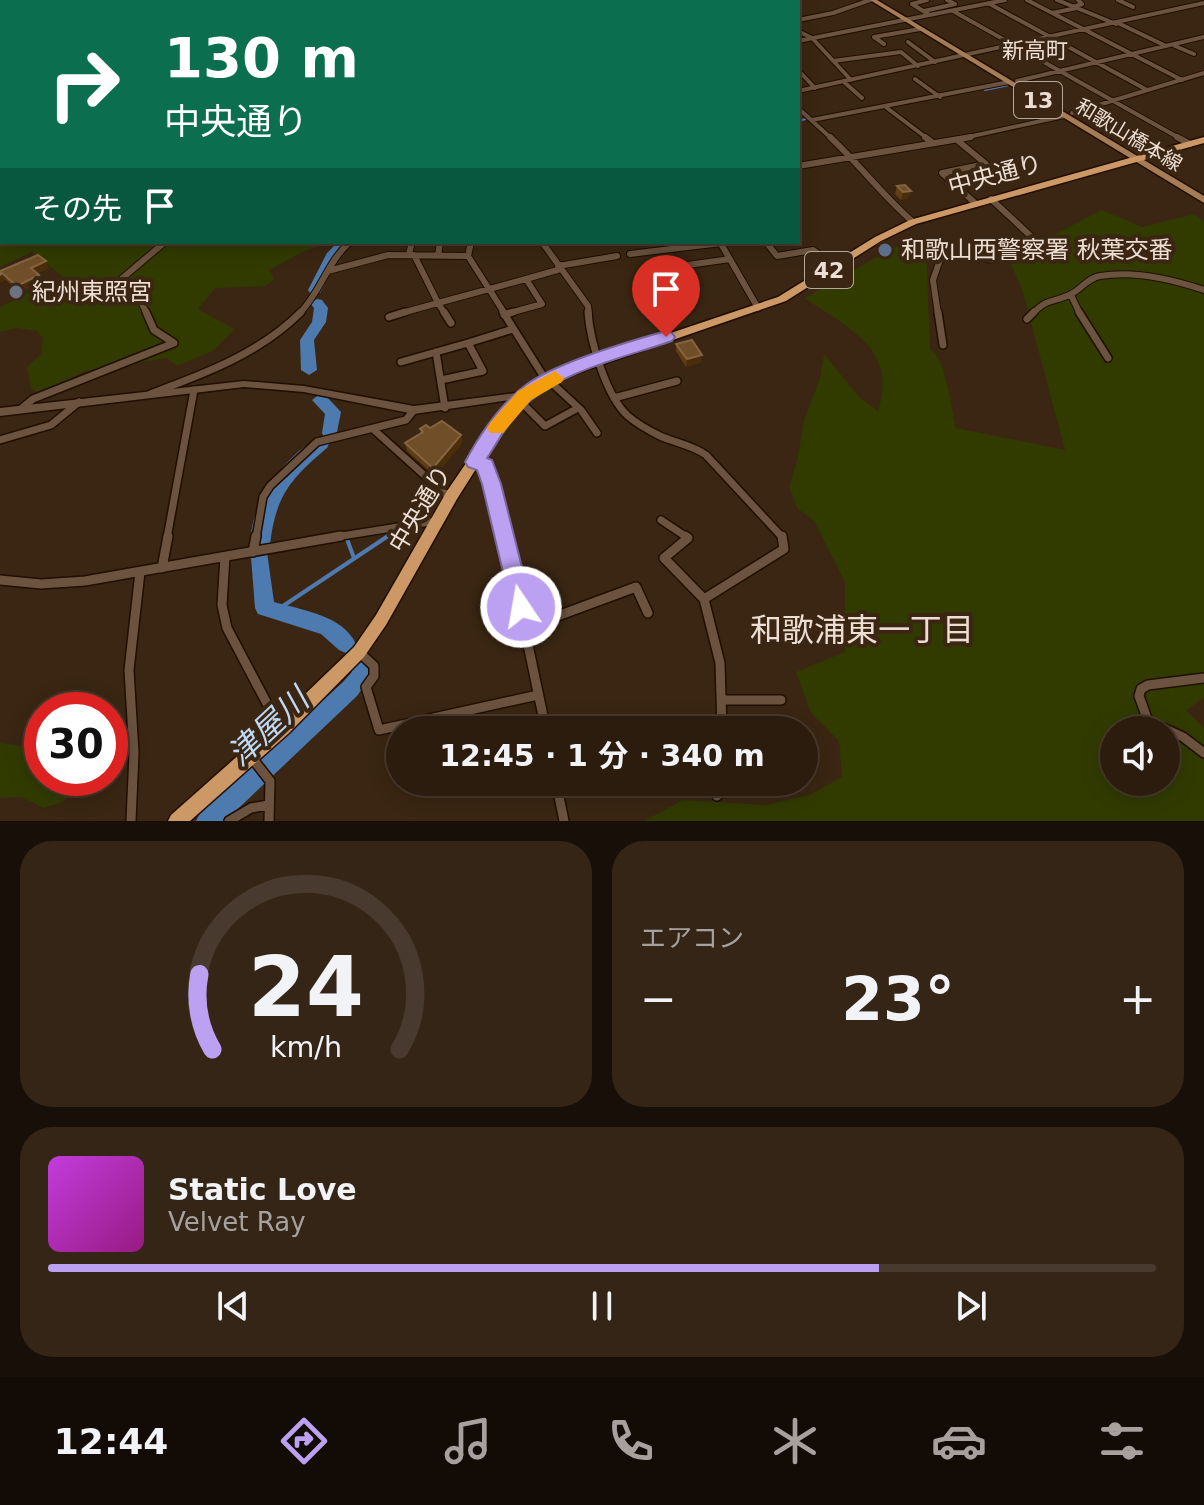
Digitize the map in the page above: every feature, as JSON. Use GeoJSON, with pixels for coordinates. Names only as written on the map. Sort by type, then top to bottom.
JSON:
{"type":"FeatureCollection","features":[{"type":"Feature","properties":{"kind":"highway","name":"中央通り"},"geometry":{"type":"LineString","coordinates":[[177,821],[254,761],[283,727],[359,652],[381,620],[452,495],[522,398],[548,381],[601,359],[782,299],[878,239],[913,222],[1204,140]]}},
{"type":"Feature","properties":{"kind":"main road","name":"和歌山橋本線"},"geometry":{"type":"LineString","coordinates":[[871,0],[1068,114],[1204,200]]}},
{"type":"Feature","properties":{"kind":"main road","name":"和歌山橋本線"},"geometry":{"type":"LineString","coordinates":[[881,0],[920,29],[969,55]]}},
{"type":"Feature","properties":{"kind":"main road","name":"和歌山橋本線"},"geometry":{"type":"LineString","coordinates":[[1142,159],[1204,193]]}},
{"type":"Feature","properties":{"kind":"street"},"geometry":{"type":"LineString","coordinates":[[800,20],[833,13],[871,0]]}},
{"type":"Feature","properties":{"kind":"street"},"geometry":{"type":"LineString","coordinates":[[927,0],[912,4],[927,13],[1005,0]]}},
{"type":"Feature","properties":{"kind":"street"},"geometry":{"type":"LineString","coordinates":[[800,41],[908,19],[955,4],[947,0]]}},
{"type":"Feature","properties":{"kind":"street"},"geometry":{"type":"LineString","coordinates":[[982,0],[1147,90]]}},
{"type":"Feature","properties":{"kind":"street"},"geometry":{"type":"LineString","coordinates":[[1027,0],[1182,80]]}},
{"type":"Feature","properties":{"kind":"street"},"geometry":{"type":"LineString","coordinates":[[1057,0],[1166,46]]}},
{"type":"Feature","properties":{"kind":"street"},"geometry":{"type":"LineString","coordinates":[[1052,13],[1075,8],[1082,4],[1078,0]]}},
{"type":"Feature","properties":{"kind":"street"},"geometry":{"type":"LineString","coordinates":[[1118,0],[1133,7]]}},
{"type":"Feature","properties":{"kind":"street"},"geometry":{"type":"LineString","coordinates":[[800,91],[1117,24],[1202,2]]}},
{"type":"Feature","properties":{"kind":"street"},"geometry":{"type":"LineString","coordinates":[[953,11],[1190,144]]}},
{"type":"Feature","properties":{"kind":"street"},"geometry":{"type":"LineString","coordinates":[[800,12],[808,18]]}},
{"type":"Feature","properties":{"kind":"street"},"geometry":{"type":"LineString","coordinates":[[884,44],[874,37],[920,29]]}},
{"type":"Feature","properties":{"kind":"street"},"geometry":{"type":"LineString","coordinates":[[800,32],[812,38],[851,80]]}},
{"type":"Feature","properties":{"kind":"street"},"geometry":{"type":"LineString","coordinates":[[812,120],[1013,82],[1204,37]]}},
{"type":"Feature","properties":{"kind":"street"},"geometry":{"type":"LineString","coordinates":[[908,42],[935,62]]}},
{"type":"Feature","properties":{"kind":"street"},"geometry":{"type":"LineString","coordinates":[[1173,45],[1194,54]]}},
{"type":"Feature","properties":{"kind":"street"},"geometry":{"type":"LineString","coordinates":[[833,61],[901,52],[918,66]]}},
{"type":"Feature","properties":{"kind":"street"},"geometry":{"type":"LineString","coordinates":[[800,72],[815,88]]}},
{"type":"Feature","properties":{"kind":"street"},"geometry":{"type":"LineString","coordinates":[[800,166],[957,140],[1068,114],[1204,73]]}},
{"type":"Feature","properties":{"kind":"street"},"geometry":{"type":"LineString","coordinates":[[915,79],[940,97]]}},
{"type":"Feature","properties":{"kind":"street"},"geometry":{"type":"LineString","coordinates":[[844,82],[862,98]]}},
{"type":"Feature","properties":{"kind":"street"},"geometry":{"type":"LineString","coordinates":[[887,108],[933,143]]}},
{"type":"Feature","properties":{"kind":"street"},"geometry":{"type":"LineString","coordinates":[[800,110],[854,159],[890,202],[913,222]]}},
{"type":"Feature","properties":{"kind":"street"},"geometry":{"type":"LineString","coordinates":[[957,140],[986,164],[942,173],[975,203]]}},
{"type":"Feature","properties":{"kind":"street"},"geometry":{"type":"LineString","coordinates":[[943,345],[933,280],[942,254],[957,252],[992,260],[1002,250],[1029,247],[1036,241],[991,199]]}},
{"type":"Feature","properties":{"kind":"street"},"geometry":{"type":"LineString","coordinates":[[22,408],[47,393],[174,343],[154,330],[139,298],[119,281],[163,244]]}},
{"type":"Feature","properties":{"kind":"street"},"geometry":{"type":"LineString","coordinates":[[150,394],[216,370],[283,330],[314,299],[335,255],[348,244]]}},
{"type":"Feature","properties":{"kind":"street"},"geometry":{"type":"LineString","coordinates":[[412,244],[411,255],[451,323]]}},
{"type":"Feature","properties":{"kind":"street"},"geometry":{"type":"LineString","coordinates":[[438,256],[440,244]]}},
{"type":"Feature","properties":{"kind":"street"},"geometry":{"type":"LineString","coordinates":[[471,244],[468,256],[513,329],[548,381],[578,408],[597,433]]}},
{"type":"Feature","properties":{"kind":"street"},"geometry":{"type":"LineString","coordinates":[[543,244],[588,306],[590,335],[614,398],[628,416],[661,436],[696,448],[706,455],[762,511],[785,542],[784,549],[704,599]]}},
{"type":"Feature","properties":{"kind":"street"},"geometry":{"type":"LineString","coordinates":[[630,254],[706,244]]}},
{"type":"Feature","properties":{"kind":"street"},"geometry":{"type":"LineString","coordinates":[[722,244],[758,308]]}},
{"type":"Feature","properties":{"kind":"street"},"geometry":{"type":"LineString","coordinates":[[768,244],[777,256],[813,250],[836,266]]}},
{"type":"Feature","properties":{"kind":"street"},"geometry":{"type":"LineString","coordinates":[[328,271],[388,255],[468,256]]}},
{"type":"Feature","properties":{"kind":"street"},"geometry":{"type":"LineString","coordinates":[[389,317],[560,268],[617,256]]}},
{"type":"Feature","properties":{"kind":"street"},"geometry":{"type":"LineString","coordinates":[[658,286],[652,270],[730,259]]}},
{"type":"Feature","properties":{"kind":"street"},"geometry":{"type":"LineString","coordinates":[[1027,319],[1034,316],[1037,306],[1045,301],[1071,295],[1082,284],[1099,276],[1164,277],[1204,290]]}},
{"type":"Feature","properties":{"kind":"street"},"geometry":{"type":"LineString","coordinates":[[504,315],[542,304],[526,279]]}},
{"type":"Feature","properties":{"kind":"street"},"geometry":{"type":"LineString","coordinates":[[1071,295],[1085,325],[1108,358]]}},
{"type":"Feature","properties":{"kind":"street"},"geometry":{"type":"LineString","coordinates":[[401,362],[513,329]]}},
{"type":"Feature","properties":{"kind":"street"},"geometry":{"type":"LineString","coordinates":[[441,380],[483,371],[468,343]]}},
{"type":"Feature","properties":{"kind":"street"},"geometry":{"type":"LineString","coordinates":[[436,352],[445,408]]}},
{"type":"Feature","properties":{"kind":"street"},"geometry":{"type":"LineString","coordinates":[[614,398],[677,381]]}},
{"type":"Feature","properties":{"kind":"street"},"geometry":{"type":"LineString","coordinates":[[0,412],[244,384],[289,388],[414,410],[522,398],[545,426],[578,408]]}},
{"type":"Feature","properties":{"kind":"street"},"geometry":{"type":"LineString","coordinates":[[162,568],[194,390]]}},
{"type":"Feature","properties":{"kind":"street"},"geometry":{"type":"LineString","coordinates":[[0,440],[51,425],[79,402]]}},
{"type":"Feature","properties":{"kind":"street"},"geometry":{"type":"LineString","coordinates":[[253,552],[263,497],[270,486],[317,442],[406,420],[414,410]]}},
{"type":"Feature","properties":{"kind":"street"},"geometry":{"type":"LineString","coordinates":[[373,429],[444,493],[452,495]]}},
{"type":"Feature","properties":{"kind":"street"},"geometry":{"type":"LineString","coordinates":[[475,462],[485,465],[492,484],[543,716]]}},
{"type":"Feature","properties":{"kind":"street"},"geometry":{"type":"LineString","coordinates":[[661,520],[688,538],[664,558],[704,599],[720,663],[722,716]]}},
{"type":"Feature","properties":{"kind":"street"},"geometry":{"type":"LineString","coordinates":[[0,580],[32,583],[105,578],[375,529],[436,521]]}},
{"type":"Feature","properties":{"kind":"street"},"geometry":{"type":"LineString","coordinates":[[225,557],[222,605],[227,628],[272,713],[283,727]]}},
{"type":"Feature","properties":{"kind":"street"},"geometry":{"type":"LineString","coordinates":[[131,821],[134,753],[129,670],[140,572]]}},
{"type":"Feature","properties":{"kind":"street"},"geometry":{"type":"LineString","coordinates":[[525,628],[636,587],[648,613]]}},
{"type":"Feature","properties":{"kind":"street"},"geometry":{"type":"LineString","coordinates":[[359,652],[372,662],[375,670],[366,687],[379,730],[538,695]]}},
{"type":"Feature","properties":{"kind":"street"},"geometry":{"type":"LineString","coordinates":[[1204,678],[1148,685],[1141,689],[1139,696],[1148,721],[1183,737],[1204,753]]}},
{"type":"Feature","properties":{"kind":"street"},"geometry":{"type":"LineString","coordinates":[[721,700],[781,700]]}},
{"type":"Feature","properties":{"kind":"street"},"geometry":{"type":"LineString","coordinates":[[254,761],[270,781],[269,821]]}},
{"type":"Feature","properties":{"kind":"street"},"geometry":{"type":"LineString","coordinates":[[559,796],[564,821]]}},
{"type":"Feature","properties":{"kind":"street"},"geometry":{"type":"LineString","coordinates":[[229,821],[251,808],[268,805]]}},
{"type":"Feature","properties":{"kind":"green space"},"geometry":{"type":"Polygon","coordinates":[[[1102,210],[1142,227],[1194,214],[1204,222],[1204,698],[1186,710],[1204,728],[1204,821],[644,821],[683,800],[766,805],[818,796],[818,790],[842,777],[839,741],[818,720],[818,716],[811,713],[796,672],[845,652],[845,582],[814,521],[797,508],[789,487],[824,354],[859,397],[878,411],[881,371],[876,356],[866,343],[805,298],[889,250],[912,241],[926,246],[930,349],[936,354],[944,373],[956,428],[1065,450],[1022,289],[1008,258],[1102,210]]]}},
{"type":"Feature","properties":{"kind":"green space"},"geometry":{"type":"Polygon","coordinates":[[[0,244],[327,244],[312,248],[269,270],[274,279],[266,286],[215,288],[198,309],[235,329],[213,351],[177,366],[167,358],[85,371],[39,393],[31,388],[27,367],[41,354],[43,339],[37,331],[17,328],[0,332],[0,307],[62,276],[32,252],[0,267],[0,244]]]}},
{"type":"Feature","properties":{"kind":"green space"},"geometry":{"type":"Polygon","coordinates":[[[0,743],[24,746],[24,796],[67,796],[63,802],[43,808],[22,797],[0,798],[0,743]]]}},
{"type":"Feature","properties":{"kind":"building"},"geometry":{"type":"Polygon","coordinates":[[[905,185],[911,191],[903,192],[897,186],[905,185]]]}},
{"type":"Feature","properties":{"kind":"building"},"geometry":{"type":"Polygon","coordinates":[[[38,255],[46,261],[31,268],[39,275],[17,286],[2,273],[0,275],[0,271],[38,255]]]}},
{"type":"Feature","properties":{"kind":"building"},"geometry":{"type":"Polygon","coordinates":[[[692,340],[702,355],[687,359],[676,344],[692,340]]]}},
{"type":"Feature","properties":{"kind":"building"},"geometry":{"type":"Polygon","coordinates":[[[442,421],[461,435],[433,468],[405,443],[423,432],[420,429],[426,425],[430,428],[442,421]]]}},
{"type":"Feature","properties":{"kind":"waterway"},"geometry":{"type":"LineString","coordinates":[[985,90],[1014,84]]}},
{"type":"Feature","properties":{"kind":"waterway"},"geometry":{"type":"LineString","coordinates":[[800,120],[806,119]]}},
{"type":"Feature","properties":{"kind":"waterway","name":"津屋川"},"geometry":{"type":"LineString","coordinates":[[315,290],[334,253],[344,244]]}},
{"type":"Feature","properties":{"kind":"waterway","name":"津屋川"},"geometry":{"type":"LineString","coordinates":[[309,370],[307,340],[319,322],[321,308],[317,303]]}},
{"type":"Feature","properties":{"kind":"waterway","name":"津屋川"},"geometry":{"type":"LineString","coordinates":[[320,400],[333,412],[330,433]]}},
{"type":"Feature","properties":{"kind":"waterway","name":"津屋川"},"geometry":{"type":"LineString","coordinates":[[261,546],[266,512],[277,487],[295,466],[321,444]]}},
{"type":"Feature","properties":{"kind":"waterway"},"geometry":{"type":"LineString","coordinates":[[410,520],[438,493]]}},
{"type":"Feature","properties":{"kind":"waterway"},"geometry":{"type":"LineString","coordinates":[[282,614],[283,606],[397,530]]}},
{"type":"Feature","properties":{"kind":"waterway"},"geometry":{"type":"LineString","coordinates":[[347,539],[354,558]]}},
{"type":"Feature","properties":{"kind":"waterway","name":"津屋川"},"geometry":{"type":"LineString","coordinates":[[260,557],[265,608],[327,627],[346,644]]}},
{"type":"Feature","properties":{"kind":"waterway","name":"津屋川"},"geometry":{"type":"LineString","coordinates":[[208,821],[350,689],[361,676],[361,669]]}},
{"type":"Feature","properties":{"kind":"slow traffic"},"geometry":{"type":"LineString","coordinates":[[496,428],[524,395],[555,378]]}},
{"type":"Feature","properties":{"kind":"place","name":"和歌山西警察署 秋葉交番"},"geometry":{"type":"Point","coordinates":[885,250]}},
{"type":"Feature","properties":{"kind":"place","name":"紀州東照宮"},"geometry":{"type":"Point","coordinates":[16,292]}},
{"type":"Feature","properties":{"kind":"district","name":"新高町"},"geometry":{"type":"Point","coordinates":[1035,50]}},
{"type":"Feature","properties":{"kind":"district","name":"和歌浦東一丁目"},"geometry":{"type":"Point","coordinates":[862,630]}},
{"type":"Feature","properties":{"kind":"route"},"geometry":{"type":"LineString","coordinates":[[521,607],[492,484],[485,465],[475,462],[509,411],[534,388],[570,371],[666,337]]}}]}
